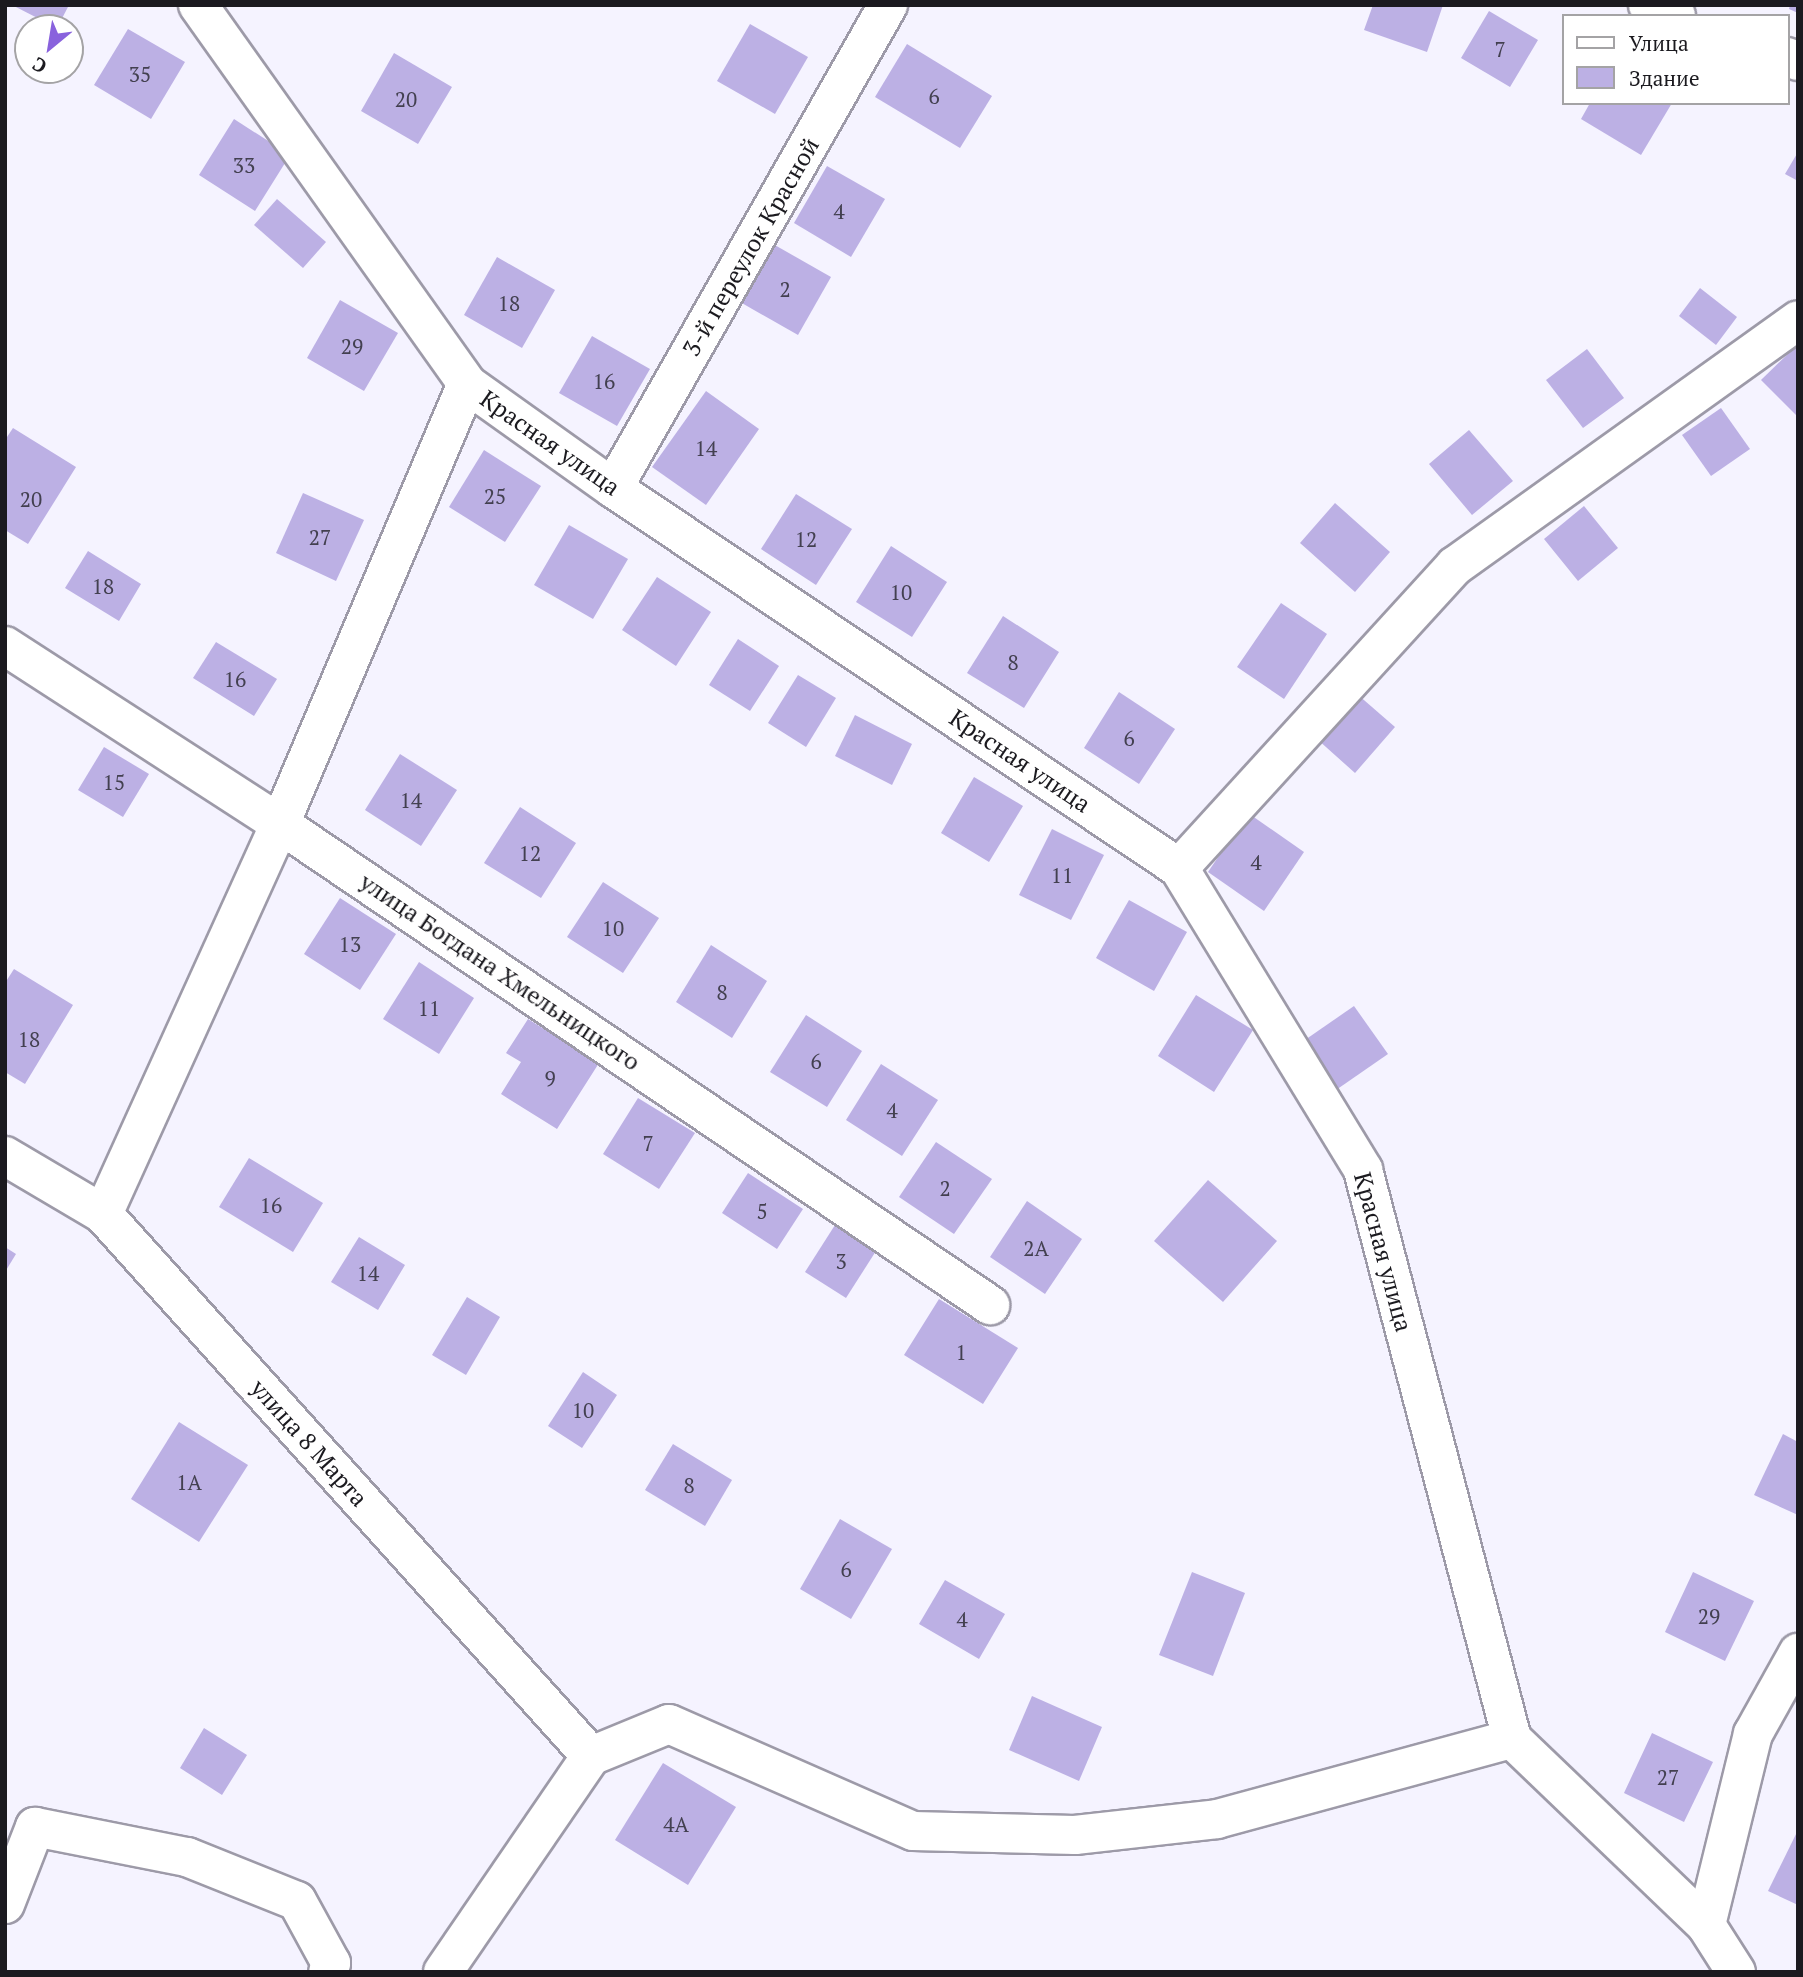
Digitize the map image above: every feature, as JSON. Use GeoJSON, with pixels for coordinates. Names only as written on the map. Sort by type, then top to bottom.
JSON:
{"type":"FeatureCollection","features":[{"type":"Feature","properties":{"kind":"street","name":"Красная улица"},"geometry":{"type":"LineString","coordinates":[[198,5],[467,384],[613,488],[1179,868],[1363,1170],[1512,1740]]}},
{"type":"Feature","properties":{"kind":"street","name":"3-й переулок Красной"},"geometry":{"type":"LineString","coordinates":[[613,488],[888,5]]}},
{"type":"Feature","properties":{"kind":"street"},"geometry":{"type":"LineString","coordinates":[[1648,5],[1671,14]]}},
{"type":"Feature","properties":{"kind":"street"},"geometry":{"type":"LineString","coordinates":[[1179,868],[1455,566],[1798,320]]}},
{"type":"Feature","properties":{"kind":"street"},"geometry":{"type":"LineString","coordinates":[[103,1214],[280,824],[467,384]]}},
{"type":"Feature","properties":{"kind":"street","name":"улица Богдана Хмельницкого"},"geometry":{"type":"LineString","coordinates":[[5,646],[280,824],[990,1304]]}},
{"type":"Feature","properties":{"kind":"street","name":"улица 8 Марта"},"geometry":{"type":"LineString","coordinates":[[5,1156],[103,1214],[591,1756]]}},
{"type":"Feature","properties":{"kind":"street"},"geometry":{"type":"LineString","coordinates":[[1706,1925],[1754,1734],[1798,1653]]}},
{"type":"Feature","properties":{"kind":"street"},"geometry":{"type":"LineString","coordinates":[[443,1972],[591,1756],[669,1724],[913,1831],[1075,1835],[1217,1819],[1512,1740],[1706,1925],[1736,1972]]}},
{"type":"Feature","properties":{"kind":"street"},"geometry":{"type":"LineString","coordinates":[[5,1904],[35,1827],[187,1857],[297,1901],[331,1963],[328,1972]]}},
{"type":"Feature","properties":{"kind":"building"},"geometry":{"type":"Polygon","coordinates":[[[12,5],[69,5],[64,14],[30,14],[12,5]]]}},
{"type":"Feature","properties":{"kind":"building"},"geometry":{"type":"Polygon","coordinates":[[[1373,5],[1443,5],[1427,52],[1364,30],[1373,5]]]}},
{"type":"Feature","properties":{"kind":"building"},"geometry":{"type":"Polygon","coordinates":[[[1790,5],[1798,5],[1798,13],[1789,9],[1790,5]]]}},
{"type":"Feature","properties":{"kind":"building"},"geometry":{"type":"Polygon","coordinates":[[[1489,11],[1538,40],[1510,87],[1461,58],[1489,11]]]}},
{"type":"Feature","properties":{"kind":"building"},"geometry":{"type":"Polygon","coordinates":[[[750,24],[808,57],[775,114],[717,81],[750,24]]]}},
{"type":"Feature","properties":{"kind":"building"},"geometry":{"type":"Polygon","coordinates":[[[128,29],[185,62],[151,119],[94,85],[128,29]]]}},
{"type":"Feature","properties":{"kind":"building"},"geometry":{"type":"Polygon","coordinates":[[[907,44],[992,96],[960,148],[875,97],[907,44]]]}},
{"type":"Feature","properties":{"kind":"building"},"geometry":{"type":"Polygon","coordinates":[[[394,53],[452,87],[418,144],[361,111],[394,53]]]}},
{"type":"Feature","properties":{"kind":"building"},"geometry":{"type":"Polygon","coordinates":[[[1589,105],[1671,105],[1641,155],[1581,119],[1589,105]]]}},
{"type":"Feature","properties":{"kind":"building"},"geometry":{"type":"Polygon","coordinates":[[[234,119],[290,155],[255,211],[199,175],[234,119]]]}},
{"type":"Feature","properties":{"kind":"building"},"geometry":{"type":"Polygon","coordinates":[[[1798,152],[1798,181],[1785,174],[1798,152]]]}},
{"type":"Feature","properties":{"kind":"building"},"geometry":{"type":"Polygon","coordinates":[[[827,166],[885,199],[851,257],[794,223],[827,166]]]}},
{"type":"Feature","properties":{"kind":"building"},"geometry":{"type":"Polygon","coordinates":[[[277,199],[326,242],[303,268],[254,225],[277,199]]]}},
{"type":"Feature","properties":{"kind":"building"},"geometry":{"type":"Polygon","coordinates":[[[773,244],[831,277],[798,335],[740,302],[773,244]]]}},
{"type":"Feature","properties":{"kind":"building"},"geometry":{"type":"Polygon","coordinates":[[[497,257],[555,290],[522,348],[464,315],[497,257]]]}},
{"type":"Feature","properties":{"kind":"building"},"geometry":{"type":"Polygon","coordinates":[[[1700,288],[1737,317],[1716,345],[1679,316],[1700,288]]]}},
{"type":"Feature","properties":{"kind":"building"},"geometry":{"type":"Polygon","coordinates":[[[340,300],[398,333],[364,391],[307,358],[340,300]]]}},
{"type":"Feature","properties":{"kind":"building"},"geometry":{"type":"Polygon","coordinates":[[[592,336],[650,369],[617,426],[559,393],[592,336]]]}},
{"type":"Feature","properties":{"kind":"building"},"geometry":{"type":"Polygon","coordinates":[[[1795,347],[1798,350],[1798,417],[1761,380],[1795,347]]]}},
{"type":"Feature","properties":{"kind":"building"},"geometry":{"type":"Polygon","coordinates":[[[1587,349],[1624,398],[1583,428],[1546,380],[1587,349]]]}},
{"type":"Feature","properties":{"kind":"building"},"geometry":{"type":"Polygon","coordinates":[[[706,391],[759,429],[706,505],[652,467],[706,391]]]}},
{"type":"Feature","properties":{"kind":"building"},"geometry":{"type":"Polygon","coordinates":[[[1721,408],[1750,449],[1711,476],[1682,435],[1721,408]]]}},
{"type":"Feature","properties":{"kind":"building"},"geometry":{"type":"Polygon","coordinates":[[[13,428],[76,467],[28,544],[5,530],[5,440],[13,428]]]}},
{"type":"Feature","properties":{"kind":"building"},"geometry":{"type":"Polygon","coordinates":[[[1469,430],[1513,481],[1472,515],[1429,464],[1469,430]]]}},
{"type":"Feature","properties":{"kind":"building"},"geometry":{"type":"Polygon","coordinates":[[[484,450],[541,486],[505,542],[449,507],[484,450]]]}},
{"type":"Feature","properties":{"kind":"building"},"geometry":{"type":"Polygon","coordinates":[[[303,493],[364,520],[336,581],[276,553],[303,493]]]}},
{"type":"Feature","properties":{"kind":"building"},"geometry":{"type":"Polygon","coordinates":[[[796,494],[852,529],[816,585],[761,549],[796,494]]]}},
{"type":"Feature","properties":{"kind":"building"},"geometry":{"type":"Polygon","coordinates":[[[1335,503],[1390,552],[1355,592],[1300,543],[1335,503]]]}},
{"type":"Feature","properties":{"kind":"building"},"geometry":{"type":"Polygon","coordinates":[[[1584,506],[1618,548],[1578,581],[1544,539],[1584,506]]]}},
{"type":"Feature","properties":{"kind":"building"},"geometry":{"type":"Polygon","coordinates":[[[569,525],[628,559],[593,619],[534,585],[569,525]]]}},
{"type":"Feature","properties":{"kind":"building"},"geometry":{"type":"Polygon","coordinates":[[[891,546],[947,582],[912,637],[856,602],[891,546]]]}},
{"type":"Feature","properties":{"kind":"building"},"geometry":{"type":"Polygon","coordinates":[[[88,551],[141,584],[119,621],[65,588],[88,551]]]}},
{"type":"Feature","properties":{"kind":"building"},"geometry":{"type":"Polygon","coordinates":[[[657,577],[711,612],[676,666],[622,630],[657,577]]]}},
{"type":"Feature","properties":{"kind":"building"},"geometry":{"type":"Polygon","coordinates":[[[1281,603],[1327,634],[1284,699],[1237,667],[1281,603]]]}},
{"type":"Feature","properties":{"kind":"building"},"geometry":{"type":"Polygon","coordinates":[[[1003,616],[1059,652],[1024,708],[967,673],[1003,616]]]}},
{"type":"Feature","properties":{"kind":"building"},"geometry":{"type":"Polygon","coordinates":[[[738,639],[779,666],[750,711],[709,685],[738,639]]]}},
{"type":"Feature","properties":{"kind":"building"},"geometry":{"type":"Polygon","coordinates":[[[216,642],[277,679],[254,716],[193,678],[216,642]]]}},
{"type":"Feature","properties":{"kind":"building"},"geometry":{"type":"Polygon","coordinates":[[[798,675],[836,698],[806,747],[768,723],[798,675]]]}},
{"type":"Feature","properties":{"kind":"building"},"geometry":{"type":"Polygon","coordinates":[[[1119,692],[1175,729],[1139,784],[1084,748],[1119,692]]]}},
{"type":"Feature","properties":{"kind":"building"},"geometry":{"type":"Polygon","coordinates":[[[1357,694],[1395,727],[1355,773],[1317,739],[1357,694]]]}},
{"type":"Feature","properties":{"kind":"building"},"geometry":{"type":"Polygon","coordinates":[[[855,715],[912,744],[892,785],[835,756],[855,715]]]}},
{"type":"Feature","properties":{"kind":"building"},"geometry":{"type":"Polygon","coordinates":[[[104,747],[149,774],[123,817],[78,790],[104,747]]]}},
{"type":"Feature","properties":{"kind":"building"},"geometry":{"type":"Polygon","coordinates":[[[400,754],[457,790],[421,846],[365,810],[400,754]]]}},
{"type":"Feature","properties":{"kind":"building"},"geometry":{"type":"Polygon","coordinates":[[[974,777],[1023,806],[989,862],[941,833],[974,777]]]}},
{"type":"Feature","properties":{"kind":"building"},"geometry":{"type":"Polygon","coordinates":[[[520,807],[576,843],[541,898],[484,863],[520,807]]]}},
{"type":"Feature","properties":{"kind":"building"},"geometry":{"type":"Polygon","coordinates":[[[1248,813],[1304,852],[1264,911],[1208,872],[1248,813]]]}},
{"type":"Feature","properties":{"kind":"building"},"geometry":{"type":"Polygon","coordinates":[[[1052,829],[1104,855],[1071,920],[1019,895],[1052,829]]]}},
{"type":"Feature","properties":{"kind":"building"},"geometry":{"type":"Polygon","coordinates":[[[603,882],[659,918],[623,973],[567,937],[603,882]]]}},
{"type":"Feature","properties":{"kind":"building"},"geometry":{"type":"Polygon","coordinates":[[[340,898],[396,934],[360,990],[304,954],[340,898]]]}},
{"type":"Feature","properties":{"kind":"building"},"geometry":{"type":"Polygon","coordinates":[[[1129,900],[1187,932],[1154,991],[1096,958],[1129,900]]]}},
{"type":"Feature","properties":{"kind":"building"},"geometry":{"type":"Polygon","coordinates":[[[711,945],[767,981],[732,1038],[676,1002],[711,945]]]}},
{"type":"Feature","properties":{"kind":"building"},"geometry":{"type":"Polygon","coordinates":[[[419,962],[474,998],[439,1054],[383,1019],[419,962]]]}},
{"type":"Feature","properties":{"kind":"building"},"geometry":{"type":"Polygon","coordinates":[[[14,969],[73,1005],[25,1084],[5,1072],[5,983],[14,969]]]}},
{"type":"Feature","properties":{"kind":"building"},"geometry":{"type":"Polygon","coordinates":[[[1196,995],[1253,1030],[1214,1092],[1158,1056],[1196,995]]]}},
{"type":"Feature","properties":{"kind":"building"},"geometry":{"type":"Polygon","coordinates":[[[1354,1006],[1388,1054],[1336,1090],[1302,1042],[1354,1006]]]}},
{"type":"Feature","properties":{"kind":"building"},"geometry":{"type":"Polygon","coordinates":[[[806,1015],[862,1051],[827,1107],[770,1072],[806,1015]]]}},
{"type":"Feature","properties":{"kind":"building"},"geometry":{"type":"Polygon","coordinates":[[[528,1019],[599,1063],[557,1129],[501,1094],[521,1062],[506,1053],[528,1019]]]}},
{"type":"Feature","properties":{"kind":"building"},"geometry":{"type":"Polygon","coordinates":[[[881,1064],[938,1100],[902,1156],[846,1120],[881,1064]]]}},
{"type":"Feature","properties":{"kind":"building"},"geometry":{"type":"Polygon","coordinates":[[[638,1098],[695,1133],[659,1189],[603,1154],[638,1098]]]}},
{"type":"Feature","properties":{"kind":"building"},"geometry":{"type":"Polygon","coordinates":[[[936,1142],[992,1179],[954,1234],[899,1197],[936,1142]]]}},
{"type":"Feature","properties":{"kind":"building"},"geometry":{"type":"Polygon","coordinates":[[[249,1158],[323,1203],[293,1252],[219,1207],[249,1158]]]}},
{"type":"Feature","properties":{"kind":"building"},"geometry":{"type":"Polygon","coordinates":[[[748,1173],[803,1209],[777,1249],[722,1213],[748,1173]]]}},
{"type":"Feature","properties":{"kind":"building"},"geometry":{"type":"Polygon","coordinates":[[[1208,1180],[1277,1241],[1223,1302],[1154,1241],[1208,1180]]]}},
{"type":"Feature","properties":{"kind":"building"},"geometry":{"type":"Polygon","coordinates":[[[1027,1201],[1082,1239],[1045,1294],[990,1257],[1027,1201]]]}},
{"type":"Feature","properties":{"kind":"building"},"geometry":{"type":"Polygon","coordinates":[[[835,1225],[876,1251],[846,1298],[805,1272],[835,1225]]]}},
{"type":"Feature","properties":{"kind":"building"},"geometry":{"type":"Polygon","coordinates":[[[359,1237],[405,1265],[378,1310],[331,1282],[359,1237]]]}},
{"type":"Feature","properties":{"kind":"building"},"geometry":{"type":"Polygon","coordinates":[[[5,1247],[16,1254],[5,1272],[5,1247]]]}},
{"type":"Feature","properties":{"kind":"building"},"geometry":{"type":"Polygon","coordinates":[[[467,1297],[500,1317],[466,1375],[432,1355],[467,1297]]]}},
{"type":"Feature","properties":{"kind":"building"},"geometry":{"type":"Polygon","coordinates":[[[939,1299],[1018,1348],[983,1404],[904,1355],[939,1299]]]}},
{"type":"Feature","properties":{"kind":"building"},"geometry":{"type":"Polygon","coordinates":[[[583,1372],[617,1395],[582,1448],[548,1426],[583,1372]]]}},
{"type":"Feature","properties":{"kind":"building"},"geometry":{"type":"Polygon","coordinates":[[[179,1422],[248,1465],[199,1542],[131,1499],[179,1422]]]}},
{"type":"Feature","properties":{"kind":"building"},"geometry":{"type":"Polygon","coordinates":[[[1783,1434],[1798,1442],[1798,1515],[1754,1495],[1783,1434]]]}},
{"type":"Feature","properties":{"kind":"building"},"geometry":{"type":"Polygon","coordinates":[[[673,1444],[732,1480],[705,1526],[645,1490],[673,1444]]]}},
{"type":"Feature","properties":{"kind":"building"},"geometry":{"type":"Polygon","coordinates":[[[840,1519],[892,1549],[851,1619],[800,1589],[840,1519]]]}},
{"type":"Feature","properties":{"kind":"building"},"geometry":{"type":"Polygon","coordinates":[[[1192,1572],[1245,1593],[1213,1676],[1159,1655],[1192,1572]]]}},
{"type":"Feature","properties":{"kind":"building"},"geometry":{"type":"Polygon","coordinates":[[[1693,1572],[1754,1601],[1725,1661],[1665,1632],[1693,1572]]]}},
{"type":"Feature","properties":{"kind":"building"},"geometry":{"type":"Polygon","coordinates":[[[945,1580],[1005,1614],[979,1659],[919,1624],[945,1580]]]}},
{"type":"Feature","properties":{"kind":"building"},"geometry":{"type":"Polygon","coordinates":[[[1032,1696],[1102,1727],[1079,1781],[1009,1750],[1032,1696]]]}},
{"type":"Feature","properties":{"kind":"building"},"geometry":{"type":"Polygon","coordinates":[[[204,1728],[247,1755],[222,1795],[180,1768],[204,1728]]]}},
{"type":"Feature","properties":{"kind":"building"},"geometry":{"type":"Polygon","coordinates":[[[1652,1733],[1713,1762],[1684,1822],[1624,1793],[1652,1733]]]}},
{"type":"Feature","properties":{"kind":"building"},"geometry":{"type":"Polygon","coordinates":[[[663,1763],[736,1807],[688,1885],[615,1840],[663,1763]]]}},
{"type":"Feature","properties":{"kind":"building"},"geometry":{"type":"Polygon","coordinates":[[[1798,1830],[1798,1905],[1768,1891],[1798,1830]]]}}]}
